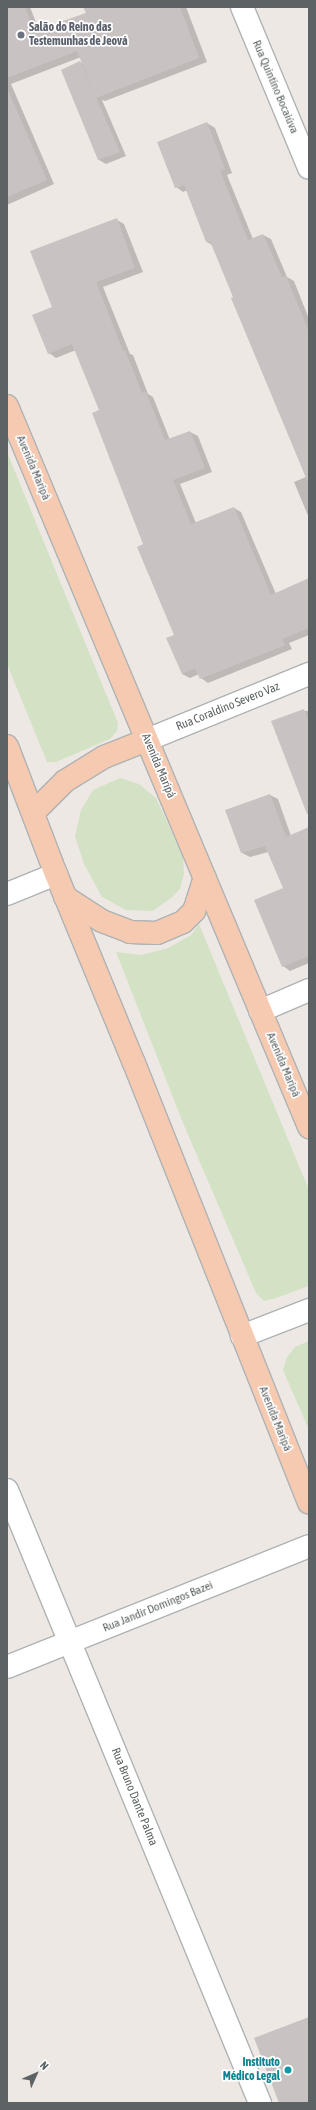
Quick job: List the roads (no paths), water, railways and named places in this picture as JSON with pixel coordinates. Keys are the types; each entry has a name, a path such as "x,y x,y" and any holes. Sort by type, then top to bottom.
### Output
{"main road":[{"name":"Avenida Maripá","path":"7,406 309,1127"},
{"path":"33,813 65,781 104,757 147,740"},
{"path":"7,746 56,874"},
{"name":"Avenida Maripá","path":"56,874 134,1063 309,1502"},
{"path":"65,897 102,921 130,932 157,933 183,922 194,911 205,878"}],"street":[{"name":"Rua Quintino Bocaiúva","path":"242,7 309,168"},
{"name":"Rua Coraldino Severo Vaz","path":"147,740 309,674"},
{"path":"7,894 56,874"},
{"path":"260,1011 309,990"},
{"path":"242,1336 309,1310"},
{"name":"Rua Bruno Dante Palma","path":"7,1490 260,2103"},
{"name":"Rua Jandir Domingos Bazei","path":"7,1667 309,1546"}],"place":[{"name":"Salão do Reino das Testemunhas de Jeová","path":"21,35"},
{"name":"Instituto Médico Legal","path":"288,2070"}]}
